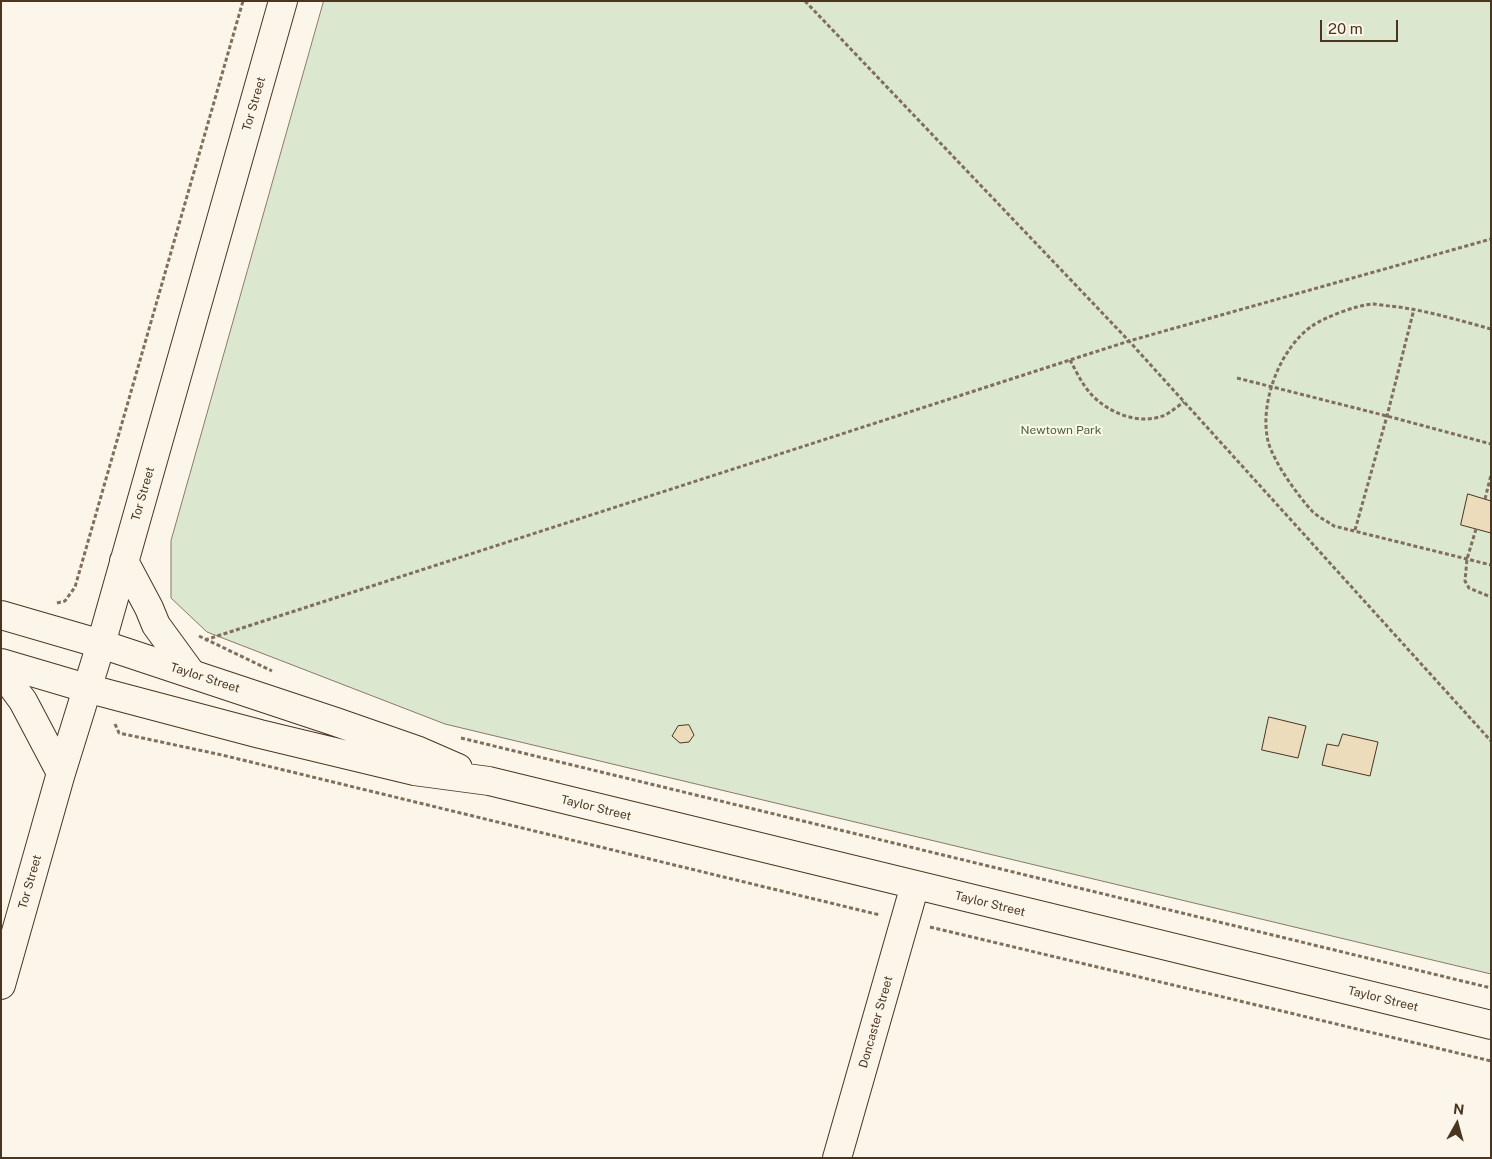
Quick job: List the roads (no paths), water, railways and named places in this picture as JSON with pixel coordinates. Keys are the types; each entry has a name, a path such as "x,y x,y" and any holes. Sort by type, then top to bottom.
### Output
{"main road":[{"name":"Tor Street","path":"1,985 283,1"},
{"path":"124,561 156,625 191,673"},
{"name":"Taylor Street","path":"1,615 191,673 419,751 489,782"},
{"name":"Taylor Street","path":"1,663 86,688 260,734 414,771 489,782 1491,1025"},
{"path":"1,671 23,701 61,773"},
{"name":"Doncaster Street","path":"837,1158 915,885"}],"park label":[{"name":"Newtown Park","path":"1061,430"}]}
